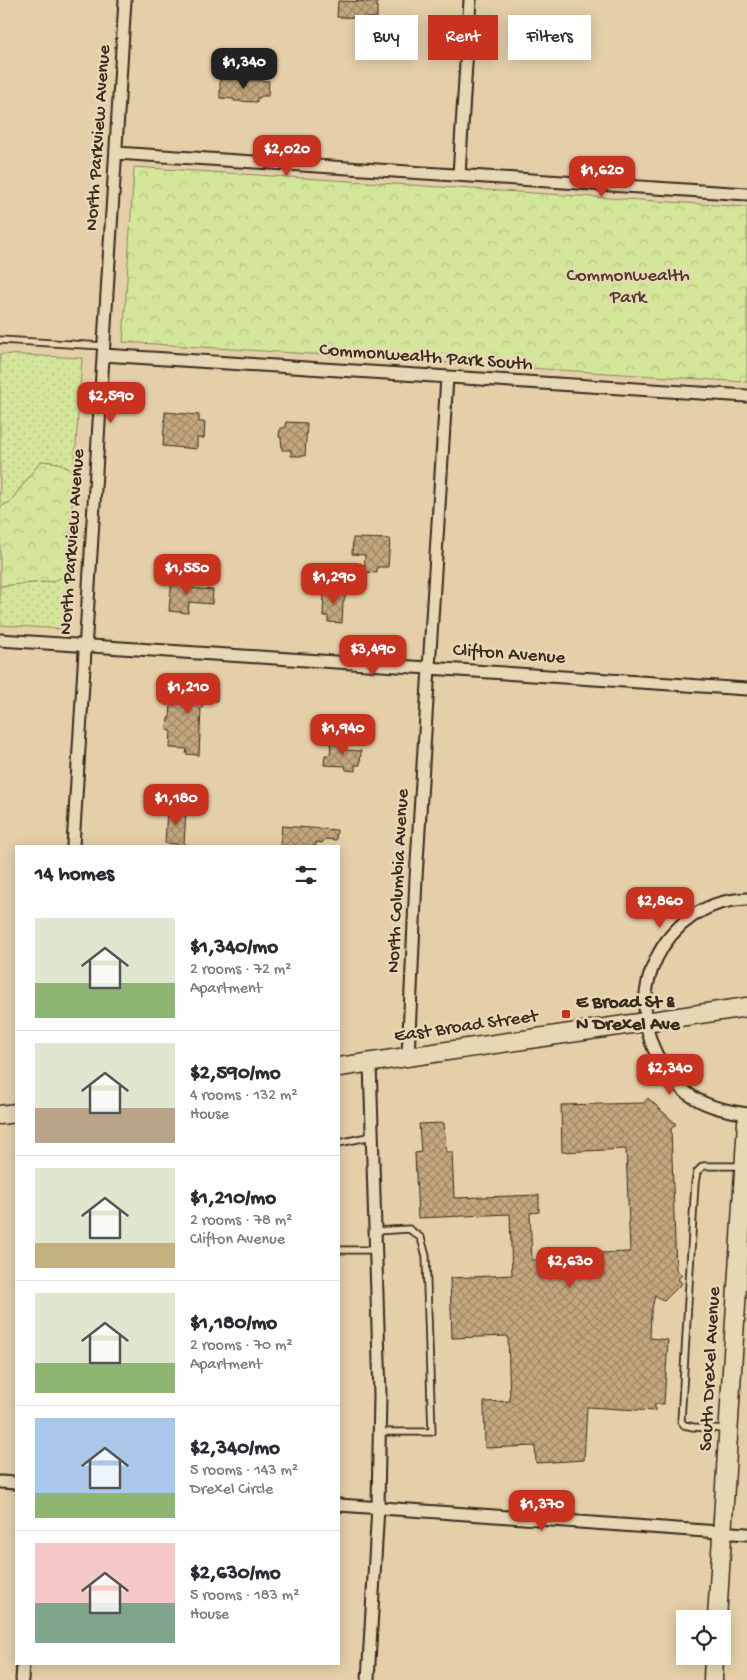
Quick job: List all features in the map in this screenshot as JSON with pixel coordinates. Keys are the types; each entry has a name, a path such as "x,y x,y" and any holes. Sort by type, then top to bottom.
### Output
{"main road":[{"name":"East Broad Street","path":"340,1067 747,1007"},
{"path":"0,1115 15,1113"},
{"name":"South Drexel Avenue","path":"718,1610 747,1122"},
{"path":"713,1680 714,1665"}],"street":[{"name":"North Parkview Avenue","path":"72,845 125,0"},
{"path":"459,175 470,0"},
{"path":"116,153 747,194"},
{"name":"Commonwealth Park South","path":"103,350 447,377 747,396"},
{"name":"North Columbia Avenue","path":"408,1057 416,878 447,377"},
{"name":"Clifton Avenue","path":"0,640 747,689"},
{"path":"747,899 713,906 691,917 674,932 659,952 649,974 645,997 646,1021 650,1040 657,1058 670,1076 694,1098 711,1106 747,1114"},
{"path":"368,1680 378,1508 380,1432 370,1062"},
{"path":"0,1482 15,1483"},
{"path":"340,1505 747,1534"},
{"path":"22,1680 23,1665"}],"lane":[{"path":"0,340 103,350"},
{"path":"340,1143 372,1136"},
{"path":"728,1429 693,1427 684,1425 681,1420 695,1183 697,1172 703,1166 744,1166"},
{"path":"375,1230 409,1229 421,1238 426,1256 432,1432 380,1432"},
{"path":"340,1250 376,1250"}],"green space":[{"name":"Commonwealth Park","path":"134,167 747,207 747,382 123,342"},
{"path":"0,354 82,358 74,472 59,463 41,461 10,502 0,507"},
{"path":"41,461 59,463 74,472 68,573 55,581 0,586 0,507 10,502"},
{"path":"68,573 65,629 0,625 0,586 55,581"}],"building":[{"path":"338,1 377,2 377,15 337,17"},
{"path":"220,79 269,81 268,96 257,98 257,102 220,98"},
{"path":"165,412 199,415 199,422 205,422 204,438 197,438 197,449 163,446"},
{"path":"286,422 307,423 305,456 291,456 291,450 282,450 281,437 279,437 280,428 285,428"},
{"path":"353,538 390,539 388,567 377,567 377,573 364,572 365,555 352,554"},
{"path":"172,578 188,579 188,582 190,582 189,588 213,590 212,604 189,602 188,613 169,611"},
{"path":"329,590 346,590 342,623 328,622 328,616 323,616 324,593 329,593"},
{"path":"172,681 189,682 188,685 217,687 217,701 203,700 199,755 186,754 187,749 170,748 171,731 167,730 168,718 170,718"},
{"path":"331,740 346,741 346,750 361,751 360,765 355,765 355,771 346,770 345,766 324,765 325,755 330,755"},
{"path":"167,808 186,809 184,845 165,843"},
{"path":"282,826 337,830 336,840 325,839 322,843 316,842 316,845 280,845"},
{"path":"648,1098 676,1124 671,1129 676,1270 682,1275 678,1279 682,1283 664,1301 655,1295 651,1313 650,1338 668,1340 664,1404 655,1404 655,1411 587,1407 584,1460 536,1463 535,1446 485,1448 484,1402 510,1401 508,1336 452,1338 450,1278 512,1275 510,1214 418,1218 415,1153 421,1152 419,1124 444,1123 446,1152 452,1152 454,1198 539,1195 539,1212 530,1213 532,1260 600,1258 600,1253 630,1252 626,1149 562,1152 561,1105 644,1103"}],"place":[{"name":"E Broad St & N Drexel Ave","path":"566,1014"}]}
